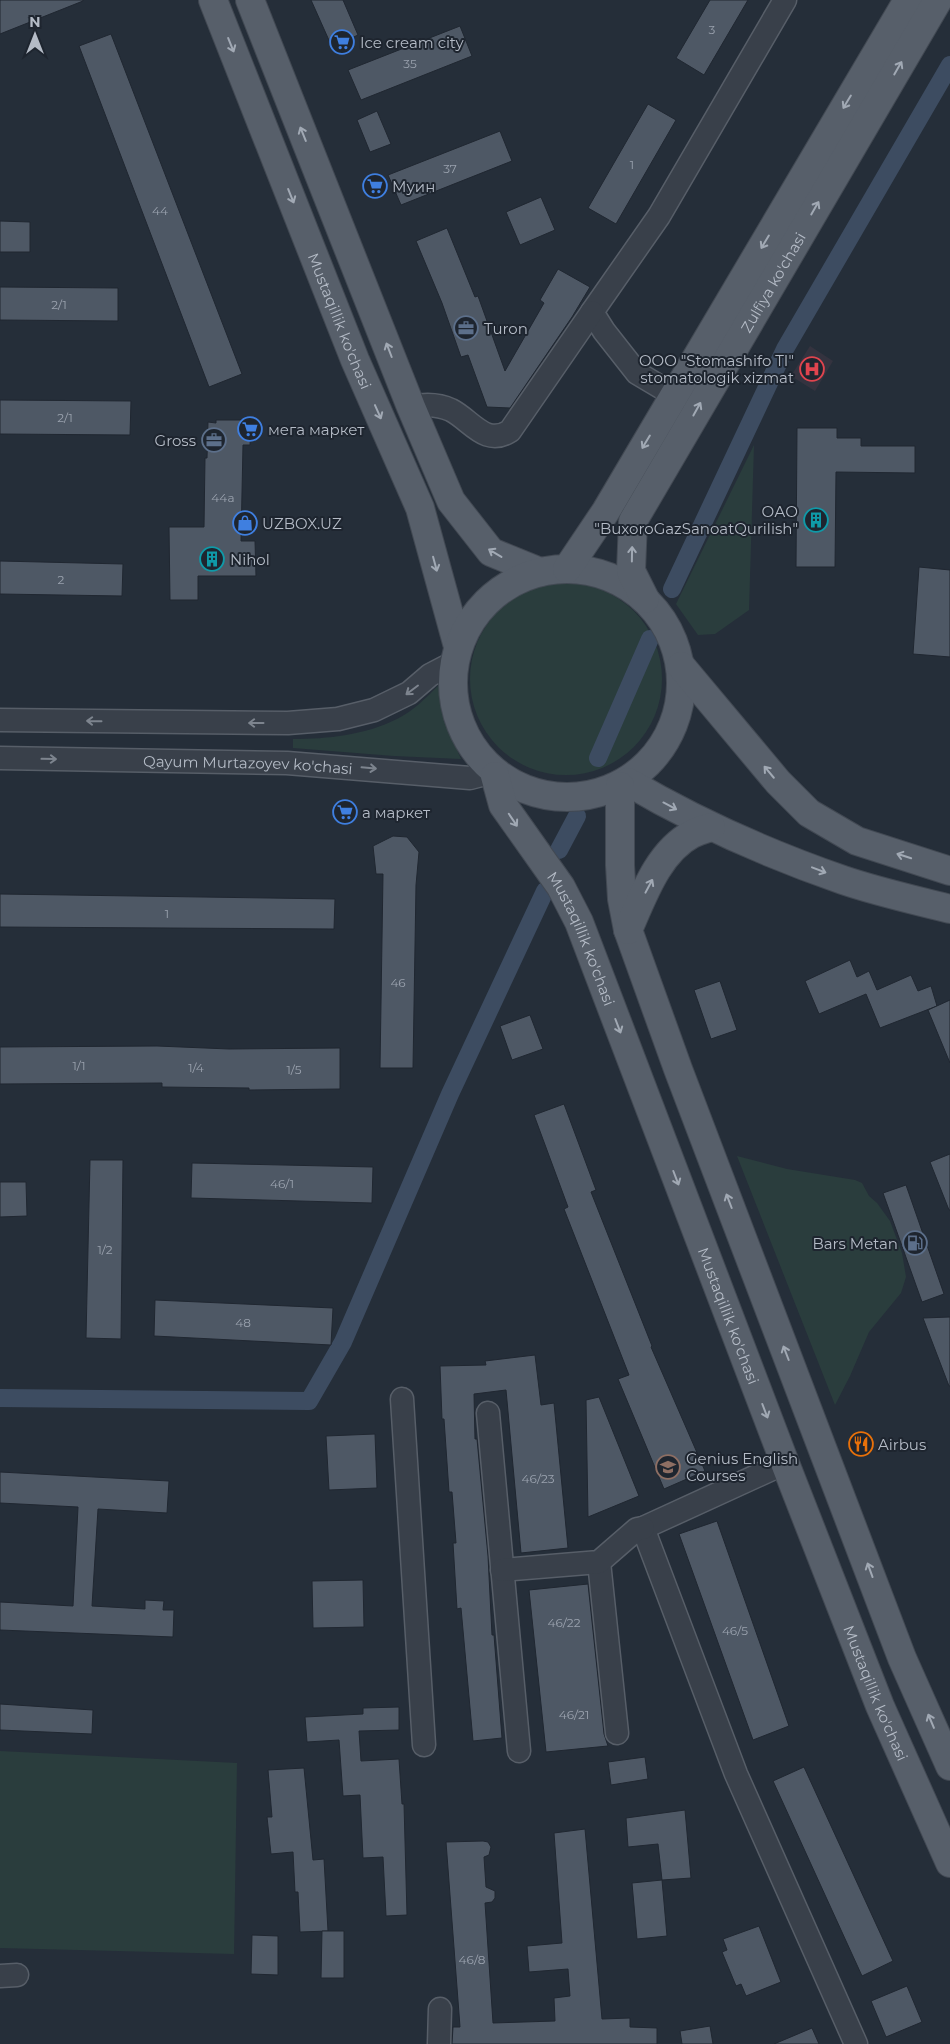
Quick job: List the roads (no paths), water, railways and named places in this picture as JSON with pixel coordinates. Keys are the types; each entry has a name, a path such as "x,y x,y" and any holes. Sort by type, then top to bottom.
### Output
{"main road":[{"name":"Mustaqillik ko'chasi","path":"213,0 355,360 420,508 455,653 453,702 465,738 478,757 494,774 503,805 561,888 579,922 880,1706 950,1863"},
{"path":"250,0 451,501 491,552 540,572"},
{"name":"Zulfiya ko'chasi","path":"567,569 606,511 908,0"},
{"name":"Zulfiya ko'chasi","path":"645,599 631,571 633,521 938,0"},
{"path":"455,653 480,609 507,586 540,572 567,569 595,572 622,583 645,599 670,628 677,646 682,666 680,704 665,744 624,784 586,796 559,795 494,774"},
{"path":"682,666 778,782 809,814 857,841 950,871"},
{"path":"624,784 711,827 844,880 950,909"},
{"path":"624,784 620,873 628,930 678,1069 902,1658 950,1766"},
{"path":"628,930 645,893 665,858 677,844 693,833 711,827"},
{"path":"789,1472 831,1470"}],"street":[{"path":"412,407 423,405 449,409 462,416 476,430 493,435 503,435 510,431 659,216 724,108 785,0"},
{"path":"592,312 604,332 637,373 674,395"},
{"path":"0,720 288,723 338,719 374,710 409,693 455,653"},
{"name":"Qayum Murtazoyev ko'chasi","path":"0,758 286,763 470,778 494,774"},
{"path":"402,1399 424,1745"},
{"path":"488,1413 519,1751"},
{"path":"502,1570 600,1562 637,1529 789,1472"},
{"path":"643,1528 736,1774 856,2044"},
{"path":"600,1562 617,1733"},
{"path":"438,2044 440,2010"}],"waterway":[{"path":"672,589 785,349 950,65"},
{"path":"598,758 650,639"},
{"path":"559,850 577,816"},
{"path":"0,1398 309,1401 343,1342 450,1094 545,891"}],"place":[{"name":"Ice cream city","path":"342,42"},
{"name":"Муин","path":"375,186"},
{"name":"Turon","path":"466,328"},
{"name":"OOO \"Stomashifo TI\" stomatologik xizmat","path":"812,369"},
{"name":"мега маркет","path":"250,429"},
{"name":"Gross","path":"214,440"},
{"name":"ОАО \"BuxoroGazSanoatQurilish\"","path":"816,520"},
{"name":"UZBOX.UZ","path":"245,523"},
{"name":"Nihol","path":"212,559"},
{"name":"а маркет","path":"345,812"},
{"name":"Bars Metan","path":"915,1243"},
{"name":"Airbus","path":"861,1444"},
{"name":"Genius English Courses","path":"668,1467"}]}
